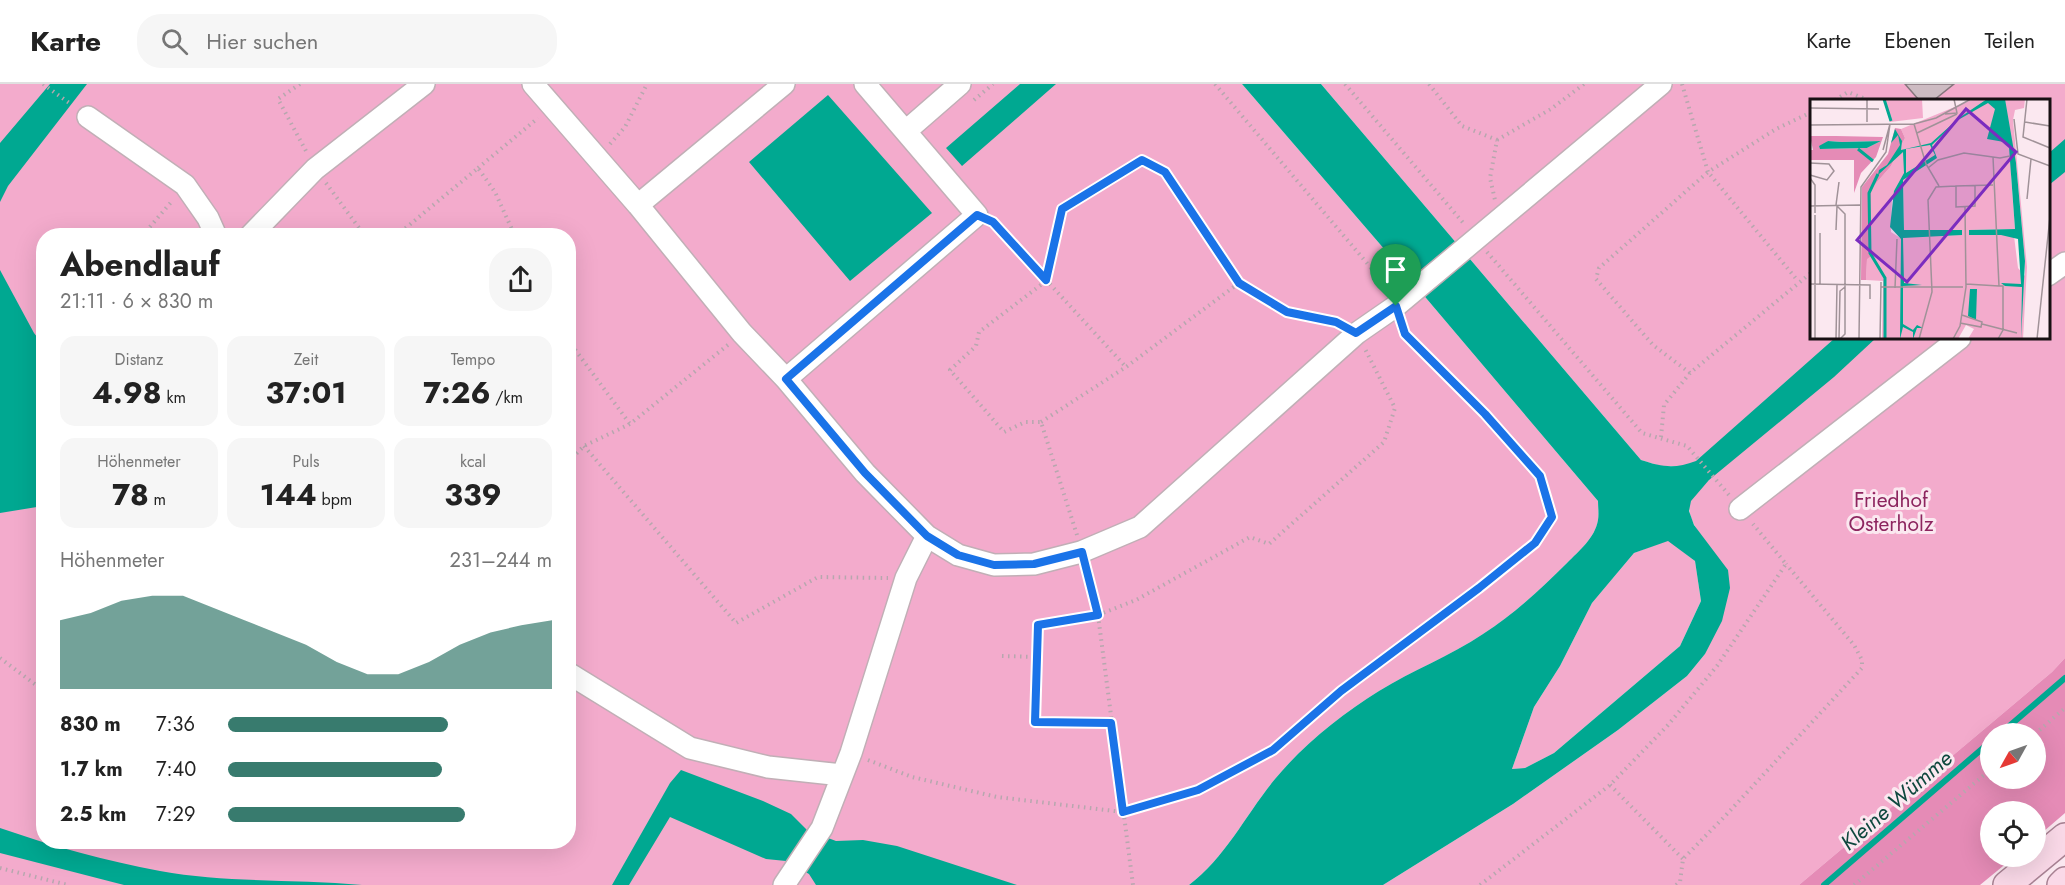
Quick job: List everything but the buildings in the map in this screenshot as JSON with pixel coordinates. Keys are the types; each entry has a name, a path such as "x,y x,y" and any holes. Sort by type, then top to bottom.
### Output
{"main road":[{"path":"2007,885 2065,837"},
{"path":"2061,885 2065,881"}],"lane":[{"path":"258,228 315,169 424,84"},
{"path":"533,84 638,205 742,333 786,379 865,473 927,536 958,555 994,565 1034,564 1082,552 1140,528 1356,333 1403,300 1661,84"},
{"path":"638,205 784,84"},
{"path":"786,379 977,215 865,84"},
{"path":"906,131 960,84"},
{"path":"88,117 185,185 212,228"},
{"path":"2050,274 2065,263"},
{"path":"1740,509 1959,339"},
{"path":"789,877 822,828 851,753 906,578 927,536"},
{"path":"576,678 690,748 768,767 842,775"}],"path":[{"path":"44,84 88,117"},
{"path":"598,158 625,127 647,84"},
{"path":"851,753 912,777 997,797 1123,812 1198,790 1273,750 1341,691 1479,588 1535,543 1552,517 1540,476 1485,414 1405,334 1403,300 1383,282 1215,84"},
{"path":"1345,84 1473,242 1642,433 1687,446 1854,645 1862,660 1862,668 1683,859 1680,882 1676,885"},
{"path":"1429,84 1462,126 1497,140"},
{"path":"1505,216 1493,196 1490,178 1497,140 1551,109 1584,84"},
{"path":"1682,84 1708,172 1798,281"},
{"path":"1837,99 1848,92 1866,99"},
{"path":"406,228 552,106"},
{"path":"1690,373 1653,345 1596,279 1599,268 1708,172 1776,129 1810,113"},
{"path":"1111,723 1035,722 1038,625 1098,615 1136,600 1250,537 1269,544 1384,442 1395,408 1356,333 1336,322 1287,312 1239,283 1165,172 1142,160 1062,209 1046,280 979,332 976,346 950,370 992,421 1004,432 1025,422 1041,422 1126,367 1239,283"},
{"path":"478,168 495,192 511,228"},
{"path":"149,228 185,185"},
{"path":"977,215 993,222 1126,367"},
{"path":"1661,437 1664,405 1690,373 1810,273"},
{"path":"576,454 584,446 630,424 742,333"},
{"path":"576,351 630,424"},
{"path":"1041,422 1082,552 1098,615 1133,885"},
{"path":"584,446 736,623 819,577 906,578"},
{"path":"1480,885 1610,785 1668,725 1717,666 1786,564"},
{"path":"1002,656 1038,657"},
{"path":"0,658 36,685"},
{"path":"2046,724 2065,708"},
{"path":"1854,885 1980,778"},
{"path":"1610,785 1683,859"},
{"path":"0,868 68,885"}],"green space":[{"path":"0,84 1242,84 1598,501 1598,520 1594,533 1581,549 1516,610 1458,649 1379,691 1324,731 1298,754 1264,792 1214,862 1189,885 0,885"},
{"name":"Friedhof Osterholz","path":"1321,84 2065,84 2065,658 2052,672 1991,723 1980,723 1980,733 1799,885 1383,885 1513,804 1618,730 1687,676 1705,654 1727,570 1702,538 1691,519 1689,510 1693,496 1709,480 1682,466 1660,466 1641,460"},
{"path":"1668,540 1695,561 1701,601 1680,646 1554,753 1525,768 1512,769 1534,707 1560,666 1592,603 1634,553"}],"shaded area":[{"path":"50,84 87,84 8,186 0,202 0,143"},
{"path":"1020,84 1056,84 962,166 946,148"},
{"path":"1242,84 1321,84 1641,460 1668,466 1696,461 1834,339 1875,339 1834,377 1709,480 1691,501 1689,511 1694,525 1728,570 1730,588 1722,621 1705,654 1687,676 1618,730 1513,804 1383,885 1189,885 1214,862 1264,792 1286,766 1337,720 1379,691 1470,642 1506,618 1537,592 1594,533 1598,518 1598,501","holes":["1668,541 1695,561 1701,601 1680,646 1554,753 1525,768 1512,769 1534,707 1560,666 1592,603 1634,553"]},
{"path":"828,95 932,213 850,281 749,162"},
{"path":"2065,139 2065,172 2050,184 2050,152"},
{"path":"0,270 36,336 36,507 0,513"},
{"path":"2065,658 2065,813 2046,829 2046,801 1980,801 1980,867 2002,867 1980,885 1799,885 1980,733 1980,789 2046,789 2046,723 1991,723 2052,672"},
{"path":"681,770 763,801 791,814 807,830 836,841 863,840 897,846 1017,885 816,885 809,874 786,861 766,859 670,817 629,885 612,885 670,783"},
{"path":"0,828 36,840 36,849 68,849 120,863 185,875 362,885 124,885 0,853"}],"waterway":[{"name":"Kleine Wümme","path":"2013,723 2065,678"},
{"name":"Kleine Wümme","path":"1824,885 1980,751"}],"route":[{"path":"1142,160 1165,172 1239,283 1287,312 1336,322 1356,333 1396,306 1405,334 1485,414 1540,476 1552,517 1535,543 1479,588 1341,691 1273,750 1198,790 1123,812 1111,723 1035,722 1038,625 1098,615 1082,552 1034,564 994,565 958,555 927,536 865,473 786,379 977,215 993,222 1046,280 1062,209 1142,160"}]}
